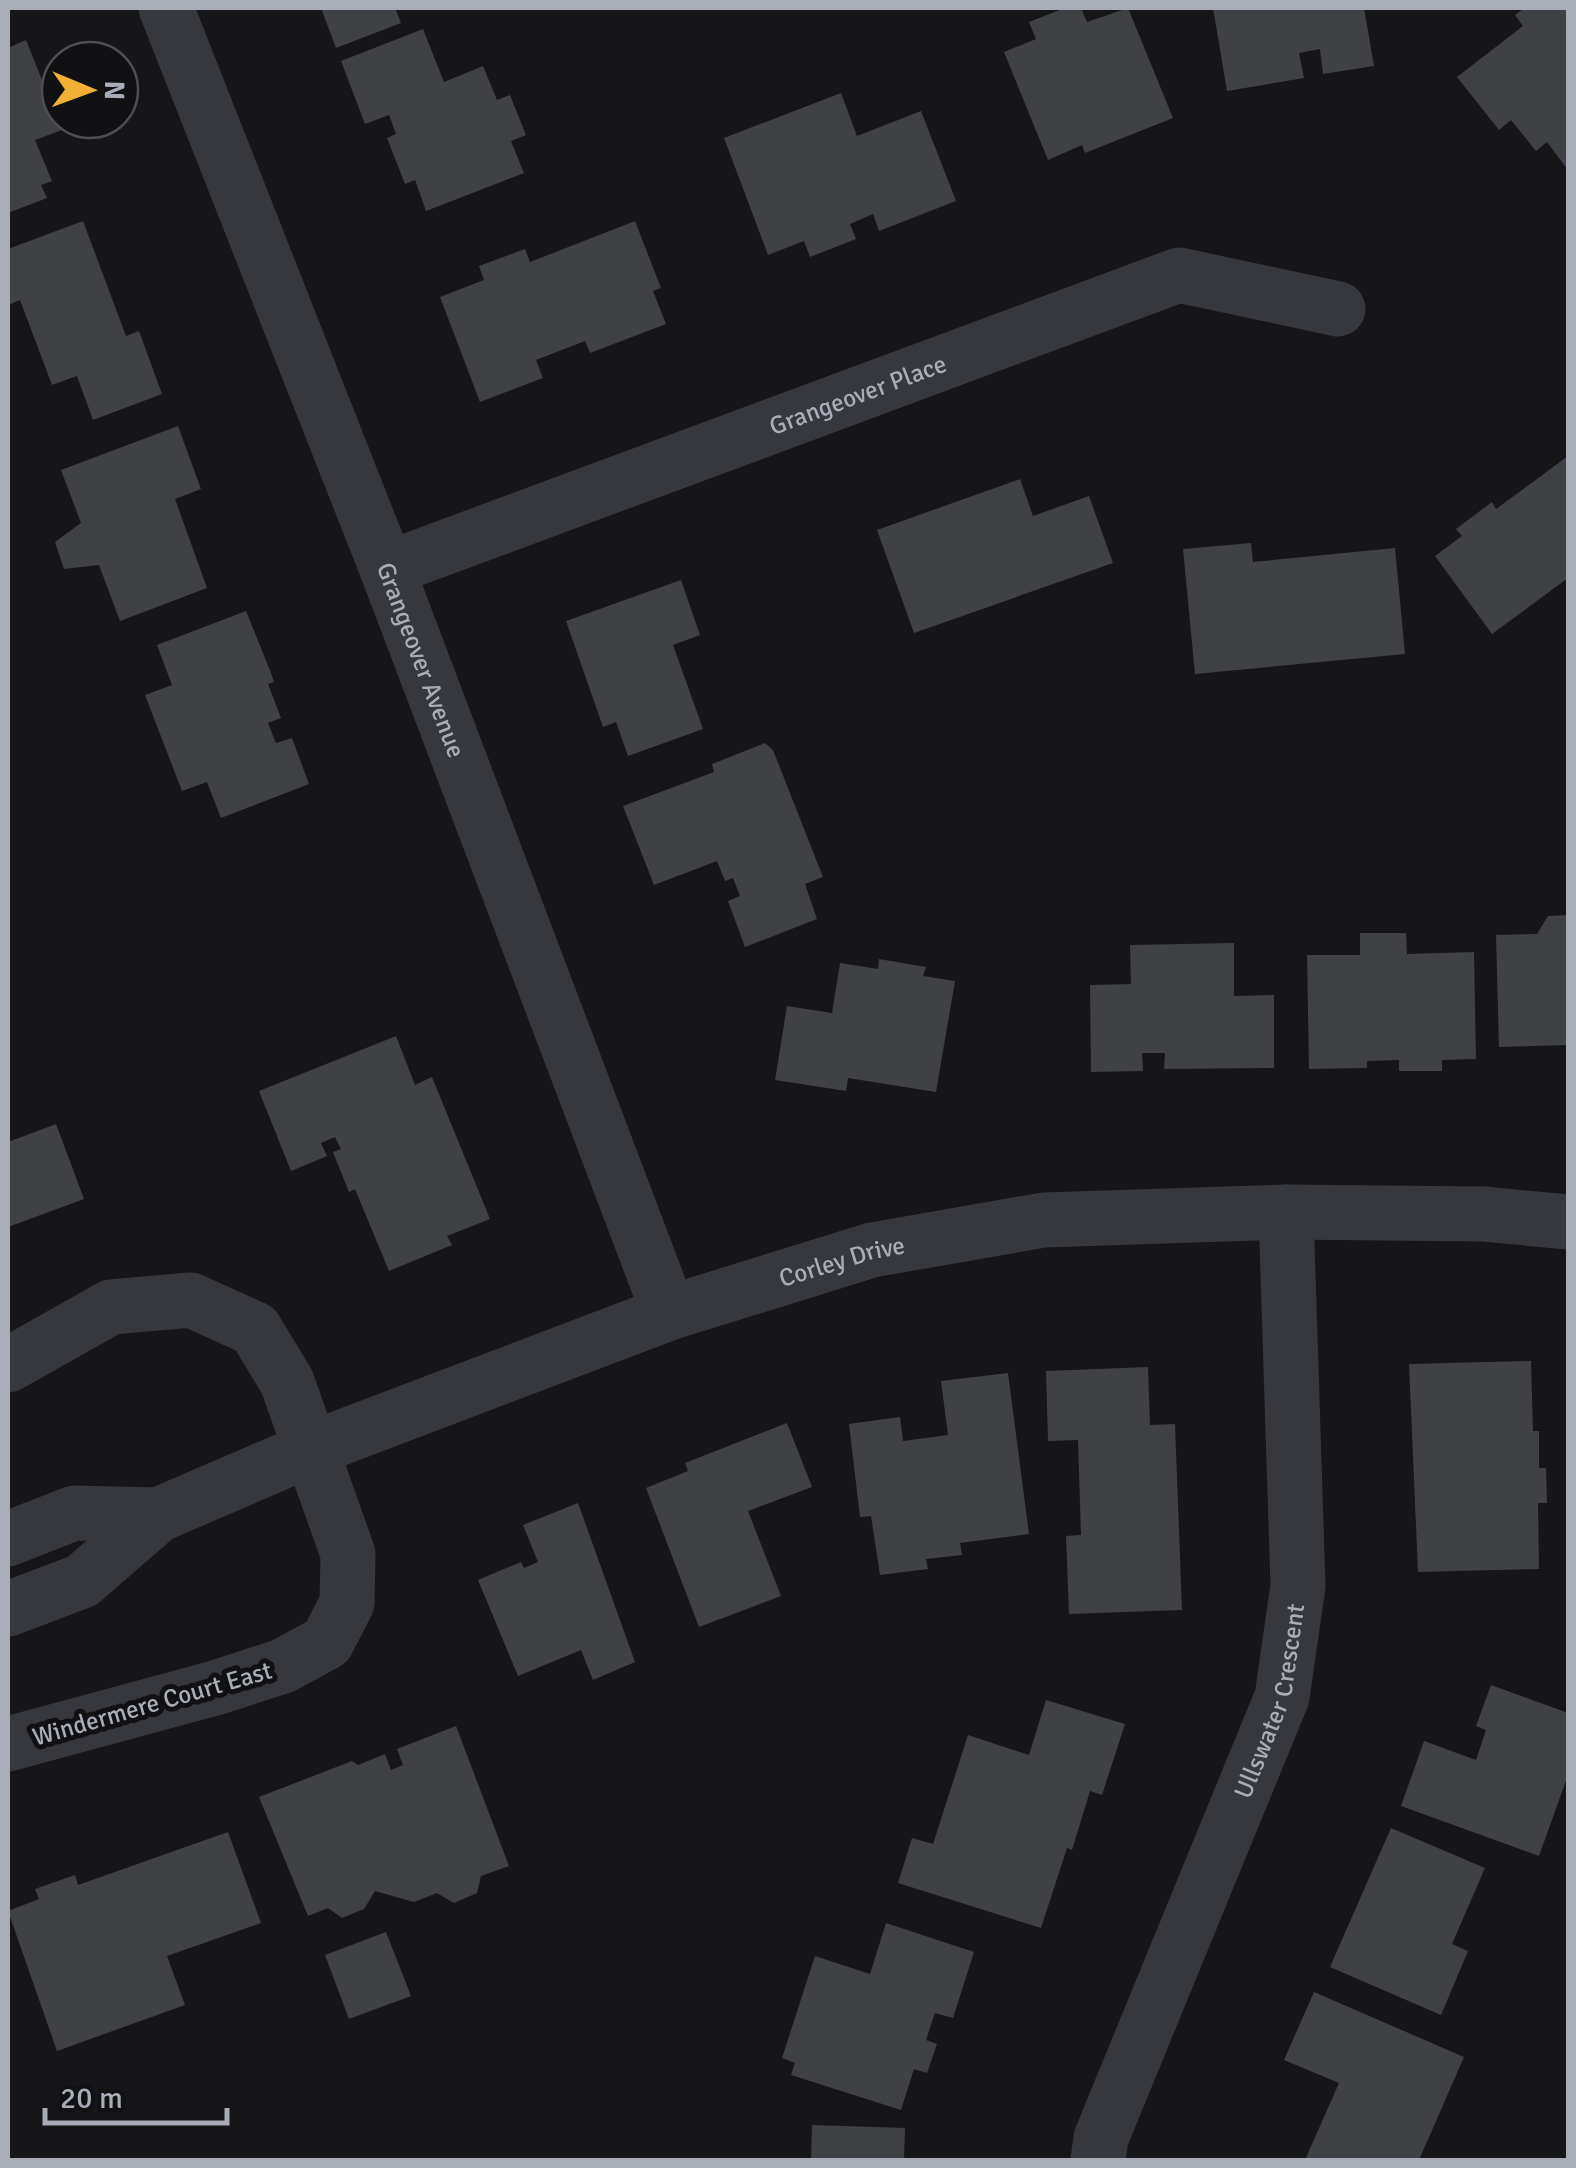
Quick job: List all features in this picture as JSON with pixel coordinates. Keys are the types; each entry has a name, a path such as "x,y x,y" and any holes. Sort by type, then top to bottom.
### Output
{"street":[{"name":"Grangeover Avenue","path":"166,8 387,569 669,1313"},
{"name":"Grangeover Place","path":"387,569 1179,275 1338,308"},
{"name":"Corley Drive","path":"8,1608 82,1581 158,1515 311,1449 669,1313 872,1250 1044,1220 1286,1212 1484,1214 1568,1222"},
{"name":"Ullswater Crescent","path":"1098,2160 1101,2138 1282,1697 1298,1586 1286,1212"},
{"name":"Windermere Court East","path":"8,1365 111,1307 191,1300 255,1330 286,1382 348,1554 348,1602 326,1642 283,1666 8,1744"},
{"name":"Corley Drive","path":"8,1539 74,1513 158,1515"}],"building":[{"path":"321,8 395,8 401,23 336,48"},
{"path":"1065,8 1081,8 1087,22 1128,8 1173,118 1085,153 1082,145 1048,160 1004,52 1036,39 1029,22"},
{"path":"1213,8 1364,8 1374,66 1323,74 1320,49 1299,53 1304,78 1227,91"},
{"path":"1525,8 1568,8 1568,170 1547,142 1536,151 1511,120 1499,130 1457,77 1523,26 1515,15"},
{"path":"423,29 444,82 483,66 497,100 510,95 526,135 511,141 524,173 426,211 415,180 405,184 387,138 396,134 389,115 365,124 341,61"},
{"path":"26,40 40,75 40,138 35,140 52,181 41,185 47,198 8,213 8,48"},
{"path":"841,93 857,136 921,111 956,201 879,231 873,214 850,224 856,239 810,257 804,241 768,255 724,138"},
{"path":"83,221 126,336 139,331 162,394 93,420 77,376 52,385 20,300 8,305 8,249"},
{"path":"635,221 661,288 653,291 666,324 590,353 585,341 536,360 543,378 480,402 440,297 484,280 479,266 525,249 530,262"},
{"path":"178,426 201,489 175,499 207,588 120,621 99,565 64,569 55,542 81,523 61,470"},
{"path":"1568,456 1568,578 1492,634 1435,556 1462,536 1456,529 1492,502 1496,509"},
{"path":"1020,479 1033,516 1089,496 1113,563 914,633 877,530"},
{"path":"1251,543 1253,562 1395,548 1405,654 1195,674 1183,549"},
{"path":"681,580 700,635 673,645 703,729 628,756 616,722 603,727 566,621"},
{"path":"246,611 274,682 268,684 281,718 268,723 276,743 292,738 309,784 221,818 207,782 182,791 145,695 172,685 157,645"},
{"path":"765,743 773,750 823,877 805,884 817,919 745,947 728,901 740,896 733,878 725,881 717,861 654,885 623,806 714,772 712,764"},
{"path":"1568,915 1568,1045 1499,1047 1496,935 1537,934 1548,916"},
{"path":"1360,933 1406,933 1407,954 1474,952 1476,1059 1442,1060 1442,1071 1399,1071 1399,1060 1367,1061 1367,1068 1309,1069 1307,955 1360,955"},
{"path":"1234,943 1234,996 1274,995 1274,1068 1164,1069 1165,1053 1142,1053 1143,1071 1091,1072 1090,985 1131,984 1130,945"},
{"path":"879,959 926,967 923,976 955,981 936,1092 848,1078 846,1091 775,1080 787,1006 832,1013 840,963 878,969"},
{"path":"396,1036 415,1085 432,1077 490,1219 447,1236 452,1245 389,1271 355,1189 349,1192 333,1152 341,1149 335,1137 321,1143 327,1156 291,1171 259,1091"},
{"path":"56,1124 84,1199 8,1227 8,1142"},
{"path":"1531,1361 1533,1431 1539,1431 1539,1468 1546,1468 1547,1503 1538,1503 1539,1569 1418,1572 1409,1364"},
{"path":"1148,1367 1150,1425 1175,1424 1182,1610 1069,1614 1066,1536 1081,1535 1078,1440 1048,1441 1046,1371"},
{"path":"1008,1373 1029,1534 960,1543 962,1555 926,1559 928,1569 880,1575 871,1516 860,1517 849,1424 900,1417 903,1441 948,1435 941,1381"},
{"path":"787,1423 812,1487 748,1511 781,1596 699,1627 646,1488 688,1471 685,1463"},
{"path":"578,1503 635,1662 593,1680 581,1650 518,1676 478,1580 521,1562 524,1568 538,1562 523,1525"},
{"path":"1491,1685 1568,1713 1568,1775 1539,1856 1401,1806 1424,1741 1476,1760 1486,1730 1476,1726"},
{"path":"1046,1700 1125,1724 1102,1795 1090,1791 1041,1928 898,1883 912,1838 933,1844 968,1735 1029,1755"},
{"path":"456,1726 509,1866 481,1876 477,1893 454,1903 437,1893 414,1902 375,1891 364,1909 342,1918 328,1908 308,1916 259,1797 352,1761 358,1765 385,1754 391,1770 403,1765 397,1749"},
{"path":"1391,1828 1485,1868 1452,1944 1468,1951 1441,2015 1330,1967"},
{"path":"228,1832 261,1923 167,1956 185,2005 57,2051 8,1911 39,1899 35,1889 75,1875 78,1885"},
{"path":"886,1923 974,1952 953,2018 935,2013 926,2040 937,2044 927,2073 914,2069 901,2110 791,2075 795,2063 782,2058 815,1956 870,1974"},
{"path":"386,1932 411,1996 349,2019 325,1955"},
{"path":"1314,1992 1464,2057 1419,2160 1305,2160 1339,2083 1284,2060"},
{"path":"812,2125 905,2128 904,2160 811,2160"}]}
